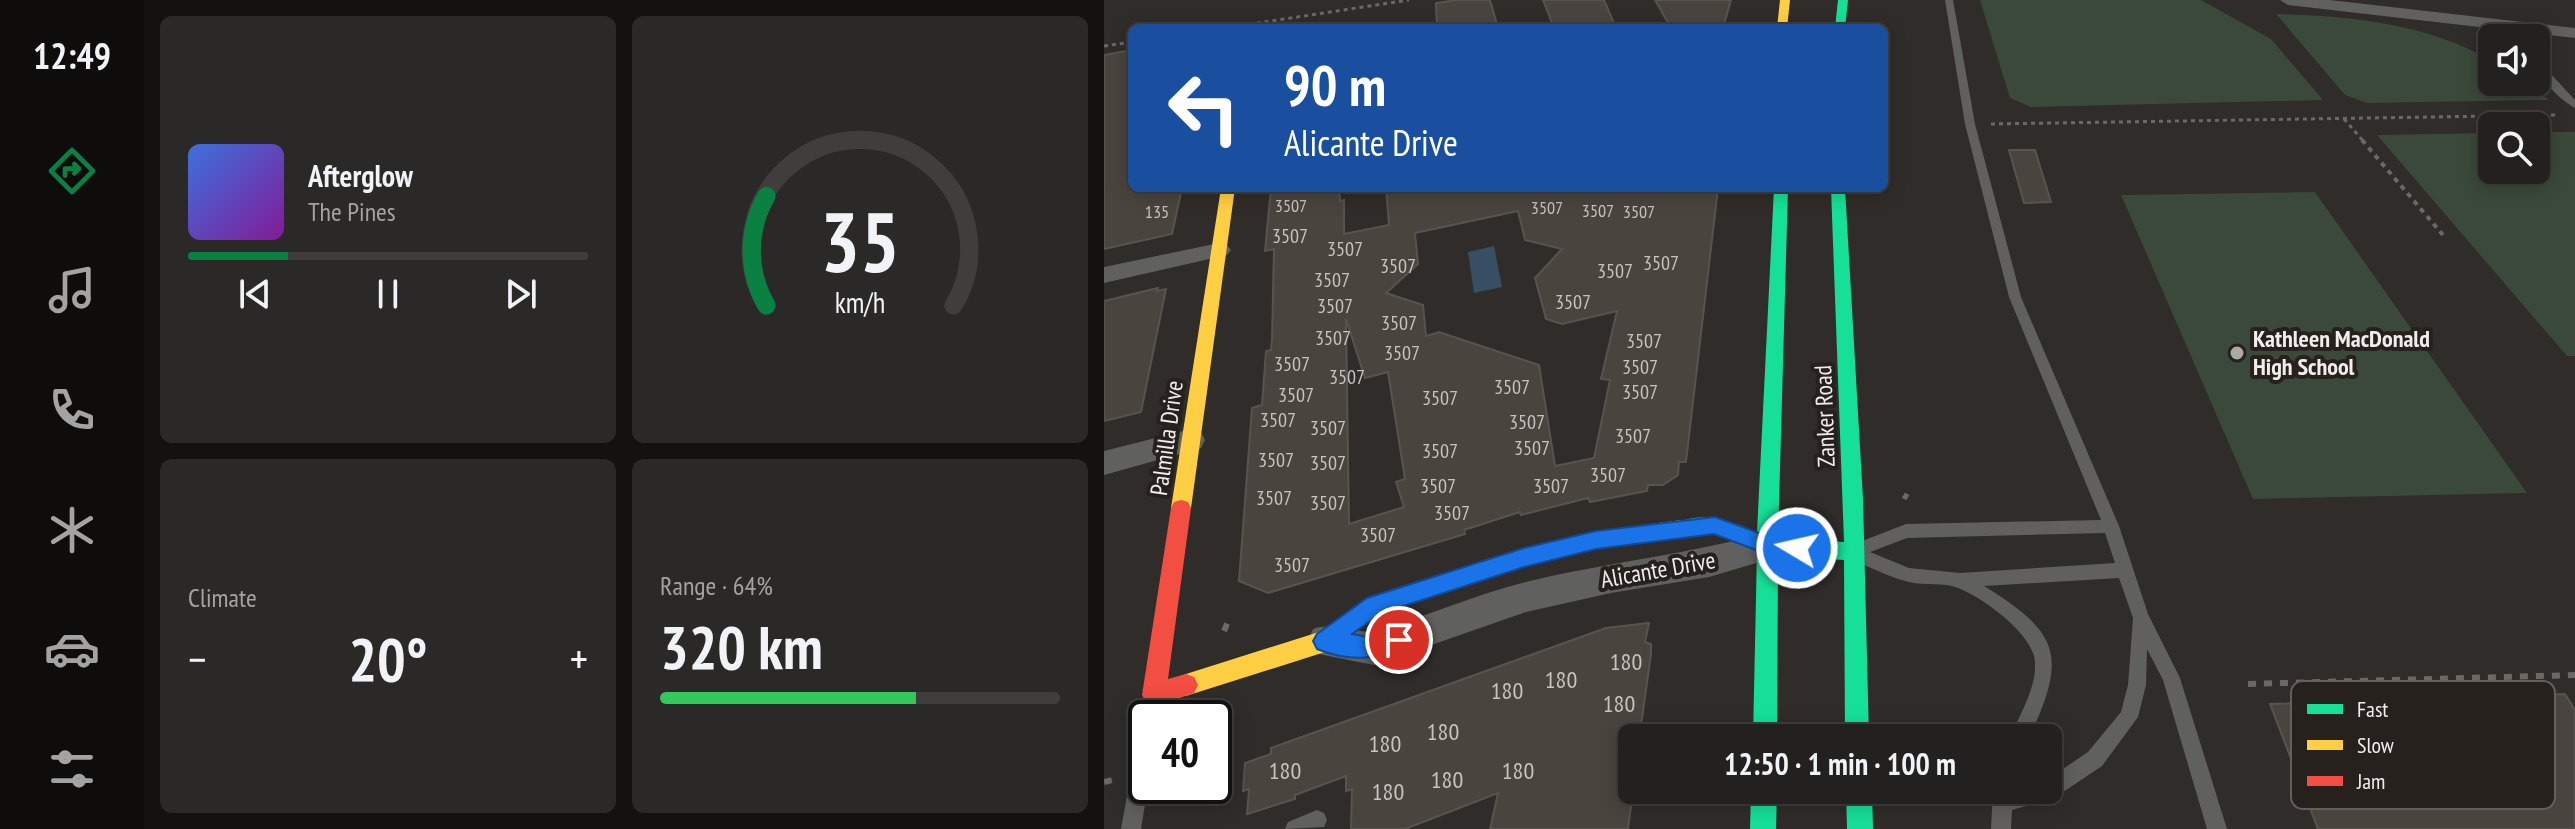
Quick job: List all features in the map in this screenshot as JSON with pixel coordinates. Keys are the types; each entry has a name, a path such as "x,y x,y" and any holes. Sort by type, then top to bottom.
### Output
{"main road":[{"path":"1782,24 1785,0"},
{"path":"1840,24 1843,0"},
{"name":"Palmilla Drive","path":"1154,695 1227,192"},
{"name":"Zanker Road","path":"1765,724 1768,501 1781,192"},
{"path":"1830,192 1841,210"},
{"name":"Zanker Road","path":"1839,192 1853,499 1857,724"},
{"path":"1769,546 1852,552"},
{"name":"Alicante Drive","path":"1154,695 1325,641"},
{"path":"1763,829 1764,804"},
{"path":"1859,804 1860,829"}],"street":[{"path":"2288,0 2478,26"},
{"path":"2550,33 2575,33"},
{"path":"1104,275 1219,250"},
{"path":"1104,463 1191,440"},
{"name":"Alicante Drive","path":"1325,641 1374,648 1526,597 1611,578 1709,563 1769,546"}],"lane":[{"path":"1949,0 1970,124 2015,297 2111,526 2140,616 2171,678 2217,829"},
{"path":"2550,82 2572,110"},
{"path":"1852,552 1906,531 2111,526"},
{"path":"1852,552 1909,575 1960,580 2125,570"},
{"path":"1960,580 2010,611 2031,630 2045,654 2046,679 2025,724"},
{"path":"2062,781 2095,759 2129,717 2137,685 2140,616"},
{"path":"1153,700 1154,695"},
{"path":"1131,829 1135,804"},
{"path":"2001,829 2002,804"},
{"path":"1295,829 1317,820"}],"path":[{"path":"1251,24 1409,0"},
{"path":"1104,46 1128,43"},
{"path":"1991,124 2343,118 2572,110"},
{"path":"2343,118 2443,235"},
{"path":"1904,499 1909,491"},
{"path":"1224,631 1230,617"},
{"path":"2357,681 2575,675"},
{"path":"2248,684 2291,683"}],"green space":[{"path":"1980,0 2201,0 2271,39 2323,100 2031,107 2010,98"},
{"path":"2276,14 2387,24 2441,38 2478,54 2478,96 2544,96 2549,100 2367,103 2345,95"},
{"path":"2550,132 2575,132 2575,356 2567,356 2377,135 2478,133 2478,184 2550,184"},
{"path":"2315,192 2527,493 2253,499 2121,195"}],"water":[{"path":"1494,246 1502,287 1474,293 1468,252"}],"building":[{"path":"1490,0 1497,24 1437,24 1436,3"},
{"path":"1543,0 1604,0 1614,24 1552,24"},
{"path":"1655,0 1731,0 1724,24 1669,24"},
{"path":"1128,51 1128,192 1181,192 1172,234 1104,249 1104,55"},
{"path":"2009,150 2035,150 2051,202 2024,203"},
{"path":"1271,192 1339,192 1340,201 1344,200 1344,234 1389,225 1386,192 1718,192 1686,462 1679,462 1678,475 1663,485 1648,485 1647,491 1590,502 1588,498 1521,515 1520,512 1464,530 1465,534 1268,593 1239,581 1252,408 1262,405 1266,351 1271,350 1274,249 1265,251","holes":["1518,211 1525,240 1562,249 1535,278 1546,319 1562,324 1617,311 1601,379 1610,380 1594,458 1555,466 1539,365 1439,332 1426,336 1423,305 1386,293 1418,264 1415,233","1346,319 1365,378 1388,372 1405,479 1396,482 1404,507 1349,524"]},
{"path":"1158,288 1157,291 1166,289 1141,412 1104,421 1104,301"},
{"path":"1649,623 1645,642 1651,644 1651,654 1641,724 1618,724 1618,804 1631,804 1628,829 1490,829 1498,793 1405,829 1351,829 1352,789 1346,791 1346,776 1295,795 1295,799 1247,814 1249,789 1243,791 1245,763 1271,754 1271,748 1606,628"},
{"path":"2555,694 2565,694 2575,710 2575,829 2318,829 2310,809 2555,809"},
{"path":"2291,703 2291,759 2270,704"}],"traffic: fast":[{"path":"1840,24 1843,0"},
{"path":"1765,724 1768,501 1781,192"},
{"path":"1838,192 1853,499 1857,724"},
{"path":"1682,529 1715,525 1769,546 1852,552"},
{"path":"1763,829 1764,804"},
{"path":"1859,804 1860,829"}],"traffic: slow":[{"path":"1782,24 1785,0"},
{"path":"1181,508 1227,192"},
{"path":"1186,685 1325,641 1375,605 1524,557 1596,540 1682,529"}],"traffic: jam":[{"path":"1181,508 1154,695 1186,685"}],"place":[{"name":"Kathleen MacDonald High School","path":"2237,353"}],"route":[{"path":"1399,640 1374,648 1325,641 1375,605 1524,557 1596,540 1715,525 1769,546 1797,548"}]}
